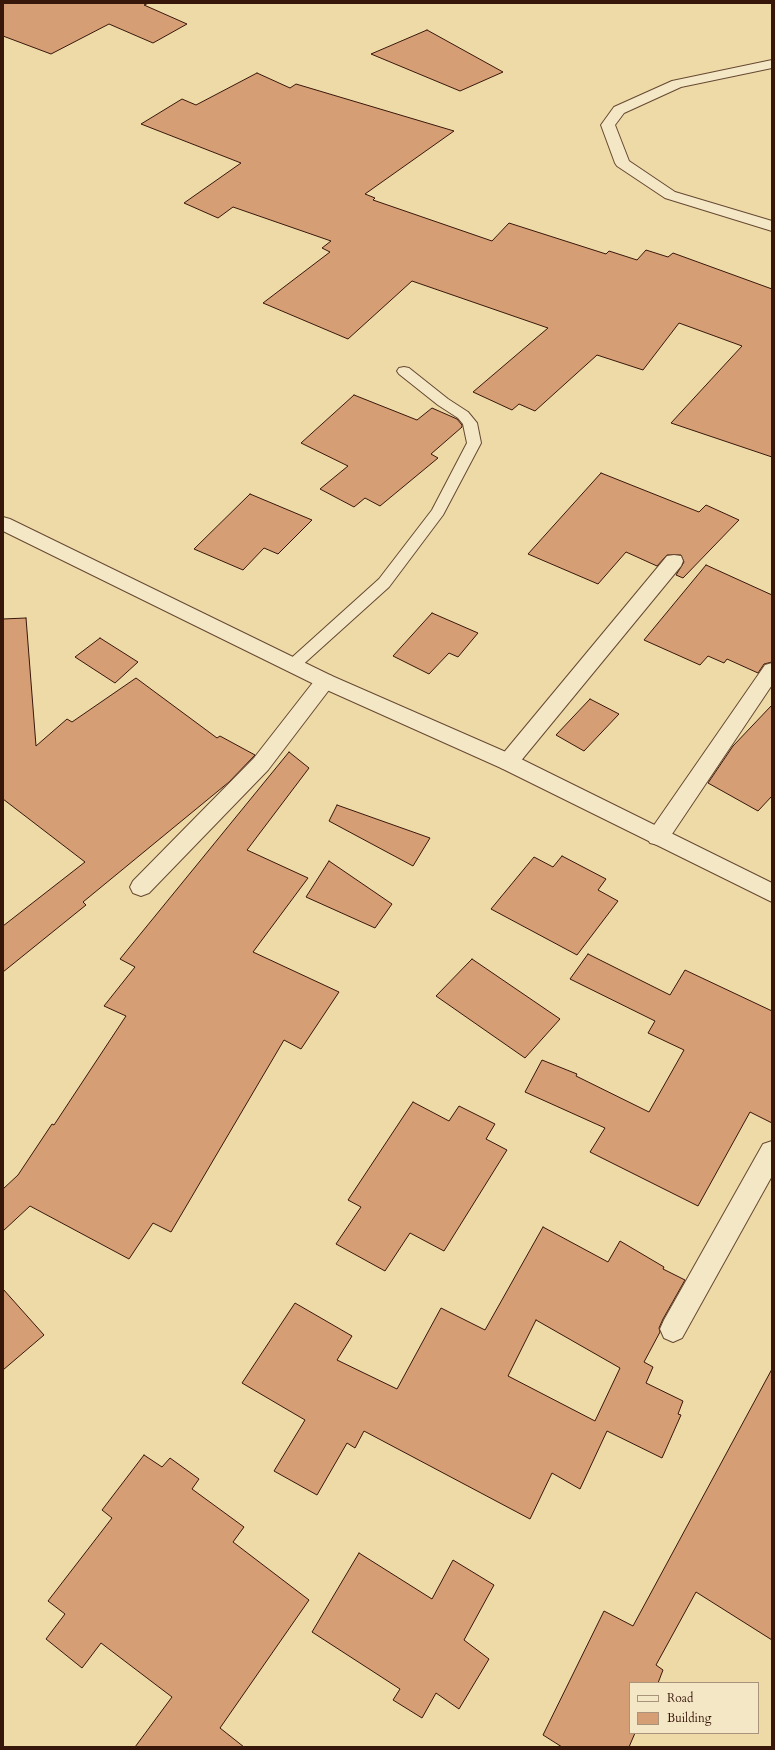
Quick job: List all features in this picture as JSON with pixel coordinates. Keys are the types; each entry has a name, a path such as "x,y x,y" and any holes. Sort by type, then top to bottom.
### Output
{"street":[{"path":"772,64 677,84 619,110 608,125 622,163 670,195 772,226"},
{"path":"3,523 325,681 508,762 772,894"},
{"path":"508,762 674,561"},
{"path":"658,837 772,670"},
{"path":"141,887 261,764 325,681"},
{"path":"673,1329 772,1152"}],"lane":[{"path":"293,665 384,582 438,512 474,443 470,423 463,415 443,402 404,370"}],"building":[{"path":"3,3 149,3 144,5 187,24 153,43 109,24 51,54 3,36"},
{"path":"427,30 503,72 460,91 371,54"},
{"path":"257,73 290,88 296,84 454,131 365,194 375,198 373,200 492,241 509,223 606,254 609,251 637,260 646,250 668,257 673,253 772,289 772,457 671,423 742,346 679,323 643,370 597,355 535,411 519,404 512,410 473,392 548,328 412,281 348,339 263,303 330,252 322,248 331,241 233,207 218,218 184,203 241,163 141,124 182,99 196,105"},
{"path":"354,395 417,420 432,408 457,419 462,425 462,427 431,454 438,458 380,506 365,498 354,507 320,489 348,466 301,443"},
{"path":"601,473 699,512 706,505 739,520 683,578 676,575 684,562 681,555 667,555 657,566 626,552 598,584 528,554"},
{"path":"250,494 312,520 278,554 264,548 243,570 194,549"},
{"path":"706,565 772,595 772,662 764,664 758,673 727,659 724,663 708,656 700,665 644,640"},
{"path":"432,613 478,633 458,657 449,653 429,674 393,656"},
{"path":"26,618 36,746 67,719 72,722 136,678 217,738 220,736 255,755 229,782 83,902 86,905 3,972 3,926 85,862 3,799 3,619"},
{"path":"100,638 138,662 115,683 75,657"},
{"path":"590,699 619,714 584,751 556,735"},
{"path":"772,705 772,796 758,811 708,783 733,746"},
{"path":"289,752 309,768 247,850 308,878 253,952 339,992 301,1049 284,1040 171,1232 153,1223 129,1259 30,1206 3,1231 3,1189 18,1175 52,1124 54,1125 126,1016 104,1006 135,967 120,959"},
{"path":"337,805 430,838 413,866 329,821"},
{"path":"562,856 606,879 598,890 618,901 577,955 491,909 534,857 553,867"},
{"path":"329,861 392,904 375,928 306,897"},
{"path":"588,954 670,995 685,970 772,1011 772,1123 750,1112 698,1206 590,1152 605,1128 525,1092 542,1060 577,1074 576,1076 649,1112 684,1050 648,1033 655,1021 570,979"},
{"path":"472,959 560,1019 525,1058 436,996"},
{"path":"413,1102 449,1121 459,1106 495,1124 486,1139 507,1150 444,1251 410,1233 385,1271 336,1244 361,1207 348,1200"},
{"path":"543,1227 608,1262 620,1241 664,1267 663,1269 685,1280 663,1319 659,1328 660,1332 644,1362 653,1367 646,1383 683,1401 678,1414 681,1415 662,1458 607,1431 580,1489 552,1473 530,1519 364,1431 355,1448 347,1443 317,1495 274,1471 305,1420 242,1383 295,1303 352,1336 337,1360 397,1389 441,1308 485,1330","holes":["536,1320 620,1368 595,1421 508,1376"]},
{"path":"3,1289 44,1335 3,1370"},
{"path":"772,1369 772,1640 696,1592 656,1665 663,1670 658,1682 629,1682 629,1734 635,1734 629,1747 562,1747 543,1735 604,1611 633,1626"},
{"path":"144,1455 162,1467 170,1458 199,1479 192,1489 244,1527 233,1542 309,1600 220,1728 244,1747 135,1747 172,1697 101,1643 82,1668 46,1639 65,1614 48,1601 112,1518 102,1510"},
{"path":"359,1553 432,1599 453,1560 494,1585 464,1640 489,1659 459,1709 436,1693 422,1718 393,1700 400,1689 312,1632"}]}
